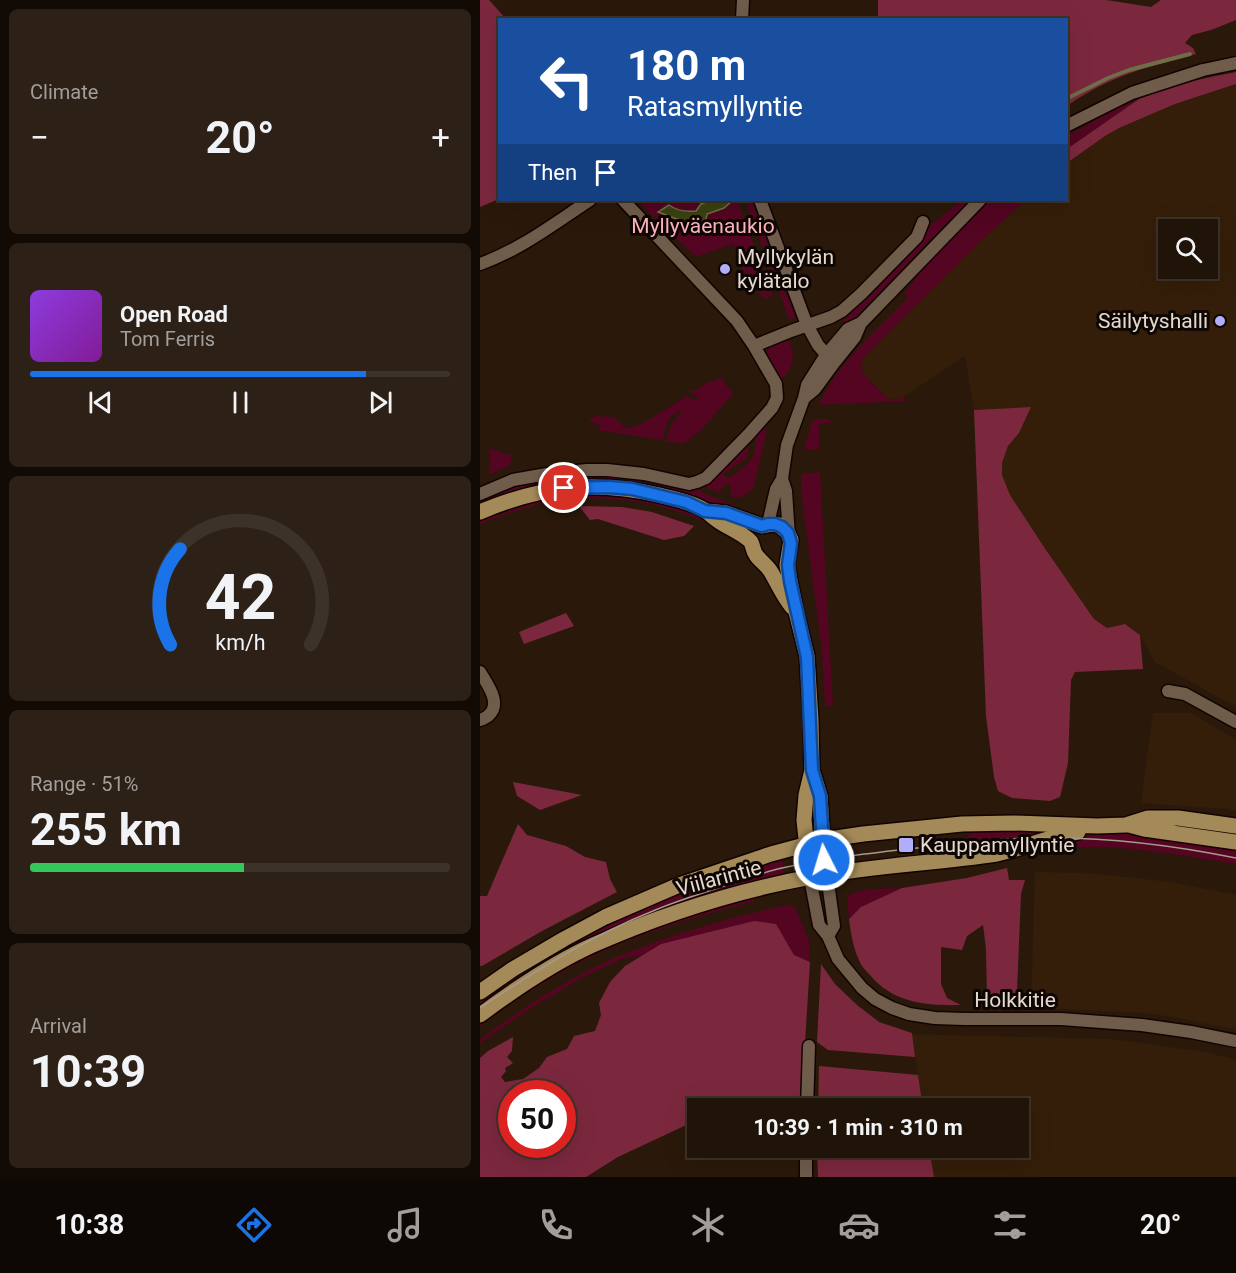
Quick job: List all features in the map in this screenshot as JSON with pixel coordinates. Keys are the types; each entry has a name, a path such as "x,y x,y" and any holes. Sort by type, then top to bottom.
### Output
{"main road":[{"path":"480,512 541,492 564,488 632,489 686,502 705,511 752,543 753,551 770,570 784,597 796,612"},
{"path":"705,511 726,513 765,525 779,525 785,530 789,544 788,565 796,612 807,657 812,770 820,796 827,875"},
{"path":"810,878 804,812 812,770"},
{"name":"Viilarintie","path":"1126,825 1148,818 1178,818 1236,826"},
{"name":"Viilarintie","path":"480,992 523,963 605,917 679,885 771,854 823,840 962,824 1014,823 1126,825 1236,842"},
{"name":"Viilarintie","path":"480,1015 510,993 592,946 644,924 718,898 827,875 997,854 1097,826"}],"street":[{"path":"742,18 743,0"},
{"path":"1068,125 1132,93 1203,70 1236,63"},
{"path":"480,264 501,257 588,201"},
{"path":"480,494 513,480 587,470 644,474 689,484 706,478 775,404 776,384 737,321 624,201"},
{"path":"760,201 807,325 830,359"},
{"path":"752,543 754,536 765,525 776,489 782,479 787,446 807,384 855,337 861,323 979,201"},
{"path":"754,346 842,311 917,237 923,222"},
{"path":"760,559 767,562 779,561 785,557 789,544 786,491 782,479"},
{"path":"480,672 492,693 494,708 490,715 480,720"},
{"path":"1168,691 1185,694 1236,722"},
{"path":"827,875 834,926 828,936"},
{"name":"Holkkitie","path":"810,878 819,925 828,936 838,959 862,988 875,999 892,1008 923,1017 964,1020 1061,1019 1142,1025 1236,1041"},
{"path":"807,1098 809,1046"},
{"path":"806,1158 806,1177"}],"shaded area":[{"path":"480,0 489,0 505,18 498,18 498,199 480,207"},
{"path":"878,0 1106,0 1151,7 1161,0 1236,0 1236,20 1192,35 1185,43 1193,48 1196,54 1145,68 1113,80 1068,105 1068,18 878,18"},
{"path":"1236,72 1236,84 1175,104 1119,128 1068,162 1068,148 1139,99 1174,86"},
{"path":"1236,84 1236,707 1155,662 1140,635 1125,624 1107,628 1094,619 1046,550 1010,495 1002,475 1002,463 1008,446 1019,433 1031,407 974,410 965,356 900,399 887,398 862,372 861,365 865,356 984,238 1025,201 1068,201 1068,162 1105,136 1175,104"},
{"path":"709,201 732,201 724,208 707,214 706,219 695,222 682,221 658,212 669,205 682,211 696,211 701,204"},
{"path":"1031,407 1019,433 1008,446 1002,463 1002,475 1010,495 1094,619 1107,628 1125,624 1140,635 1143,669 1075,672 1071,680 1068,763 1060,797 1050,801 1012,798 998,791 986,716 974,410"},
{"path":"579,506 622,507 652,512 694,526 684,536 664,540 598,519 590,520"},
{"path":"566,613 574,626 524,644 519,632"},
{"path":"1153,713 1191,713 1236,740 1236,811 1141,803"},
{"path":"513,782 582,795 540,810 517,796"},
{"path":"518,824 527,835 566,846 585,857 606,862 610,879 617,892 480,966 480,896 487,896"},
{"path":"1007,868 1009,880 1025,880 1021,894 1017,991 1012,1004 999,1005 987,1001 983,925 967,936 962,950 941,947 941,984 947,998 961,1005 936,1005 900,997 879,984 862,966 854,945 849,919 861,907 902,888 967,878"},
{"path":"1035,872 1127,877 1170,882 1236,895 1236,1029 1147,1013 1031,1009"},
{"path":"754,921 776,924 794,955 810,962 802,1098 687,1098 687,1125 618,1157 586,1177 480,1177 480,1058 513,1037 512,1051 507,1057 513,1063 505,1068 506,1071 501,1077 503,1080 498,1080 498,1158 576,1158 576,1080 517,1080 523,1079 539,1068 547,1057 567,1049 574,1036 595,1031 601,1015 599,1003 610,982 625,966 661,944"},
{"path":"821,964 835,984 879,1022 912,1033 915,1057 828,1050 817,1042"},
{"path":"912,1034 1110,1039 1206,1052 1236,1060 1236,1177 934,1177 931,1158 1029,1158 1029,1098 922,1098"},
{"path":"819,1066 918,1075 921,1098 818,1098"},
{"path":"817,1158 931,1158 934,1177 818,1177"}],"green space":[{"path":"1139,99 1068,148 1068,135 1113,110"},
{"name":"Myllyväenaukio","path":"638,201 737,201 773,295 765,299 747,281 733,244 696,257"},
{"path":"745,201 751,201 786,295 794,304 795,316 790,321"},
{"path":"961,201 968,201 848,325 844,322 846,313 926,233 932,224"},
{"path":"988,201 1025,201 984,238 862,361 862,370 879,391 890,399 904,396 905,401 819,405 826,390 846,362 908,298 904,294 920,272"},
{"path":"787,339 792,348 793,358 788,372 781,378 768,358 768,350 770,345"},
{"path":"720,376 733,394 703,428 684,444 666,441 671,424 680,414 679,411 667,423 663,440 597,430 600,425 588,421 598,414 601,418 606,415 610,418 613,416 628,428 639,425 686,396 696,400 698,398 689,391 695,391 709,381 716,381"},
{"path":"813,419 828,419 832,423 819,424 819,449 804,449"},
{"path":"762,427 767,431 753,489 736,498 730,496 732,489 728,483 722,487 720,493 706,487 704,484 748,442 747,458 723,474 727,478 749,462 755,451 754,436"},
{"path":"490,448 509,456 513,451 510,465 489,475"},
{"path":"820,472 833,705 825,706 822,652 801,491 801,474"},
{"path":"598,474 697,487 703,493 734,505 736,509 735,511 669,488 645,483 598,479 550,483 480,503 480,498 506,488 535,481"},
{"path":"577,493 631,494 692,510 716,526 686,514 656,506 627,500 598,498 540,504 480,524 480,518 512,505"},
{"path":"1064,825 1005,847 972,852 969,848 969,826"},
{"path":"1112,831 1236,846 1236,864 1114,848 1064,848 1040,851 1039,845 1070,836"},
{"path":"782,859 784,876 711,893 639,918 480,1009 480,995 607,920 765,860"},
{"path":"902,888 861,907 849,919 847,900 848,896 853,893"},
{"path":"758,895 758,898 751,902 664,928 601,952 542,984 480,1026 480,1019 579,957 665,921"},
{"path":"786,905 795,907 809,941 810,962 794,955 776,925 661,944 642,956 624,958 583,977 531,1008 480,1043 480,1039 543,996 617,957 701,927"}],"waterway":[{"path":"1068,98 1129,70 1190,54"}],"tram line":[{"path":"480,1008 564,955 630,921 693,896 766,872 799,864 883,852 1027,838 1116,840 1236,858"}],"place":[{"name":"Myllykylän kylätalo","path":"725,269"},
{"name":"Säilytyshalli","path":"1220,321"},
{"name":"Kauppamyllyntie","path":"906,845"}],"route":[{"path":"564,488 632,489 686,502 705,511 726,513 762,526 775,524 788,533 791,543 788,565 790,581 807,657 812,770 820,796 824,860"}]}
